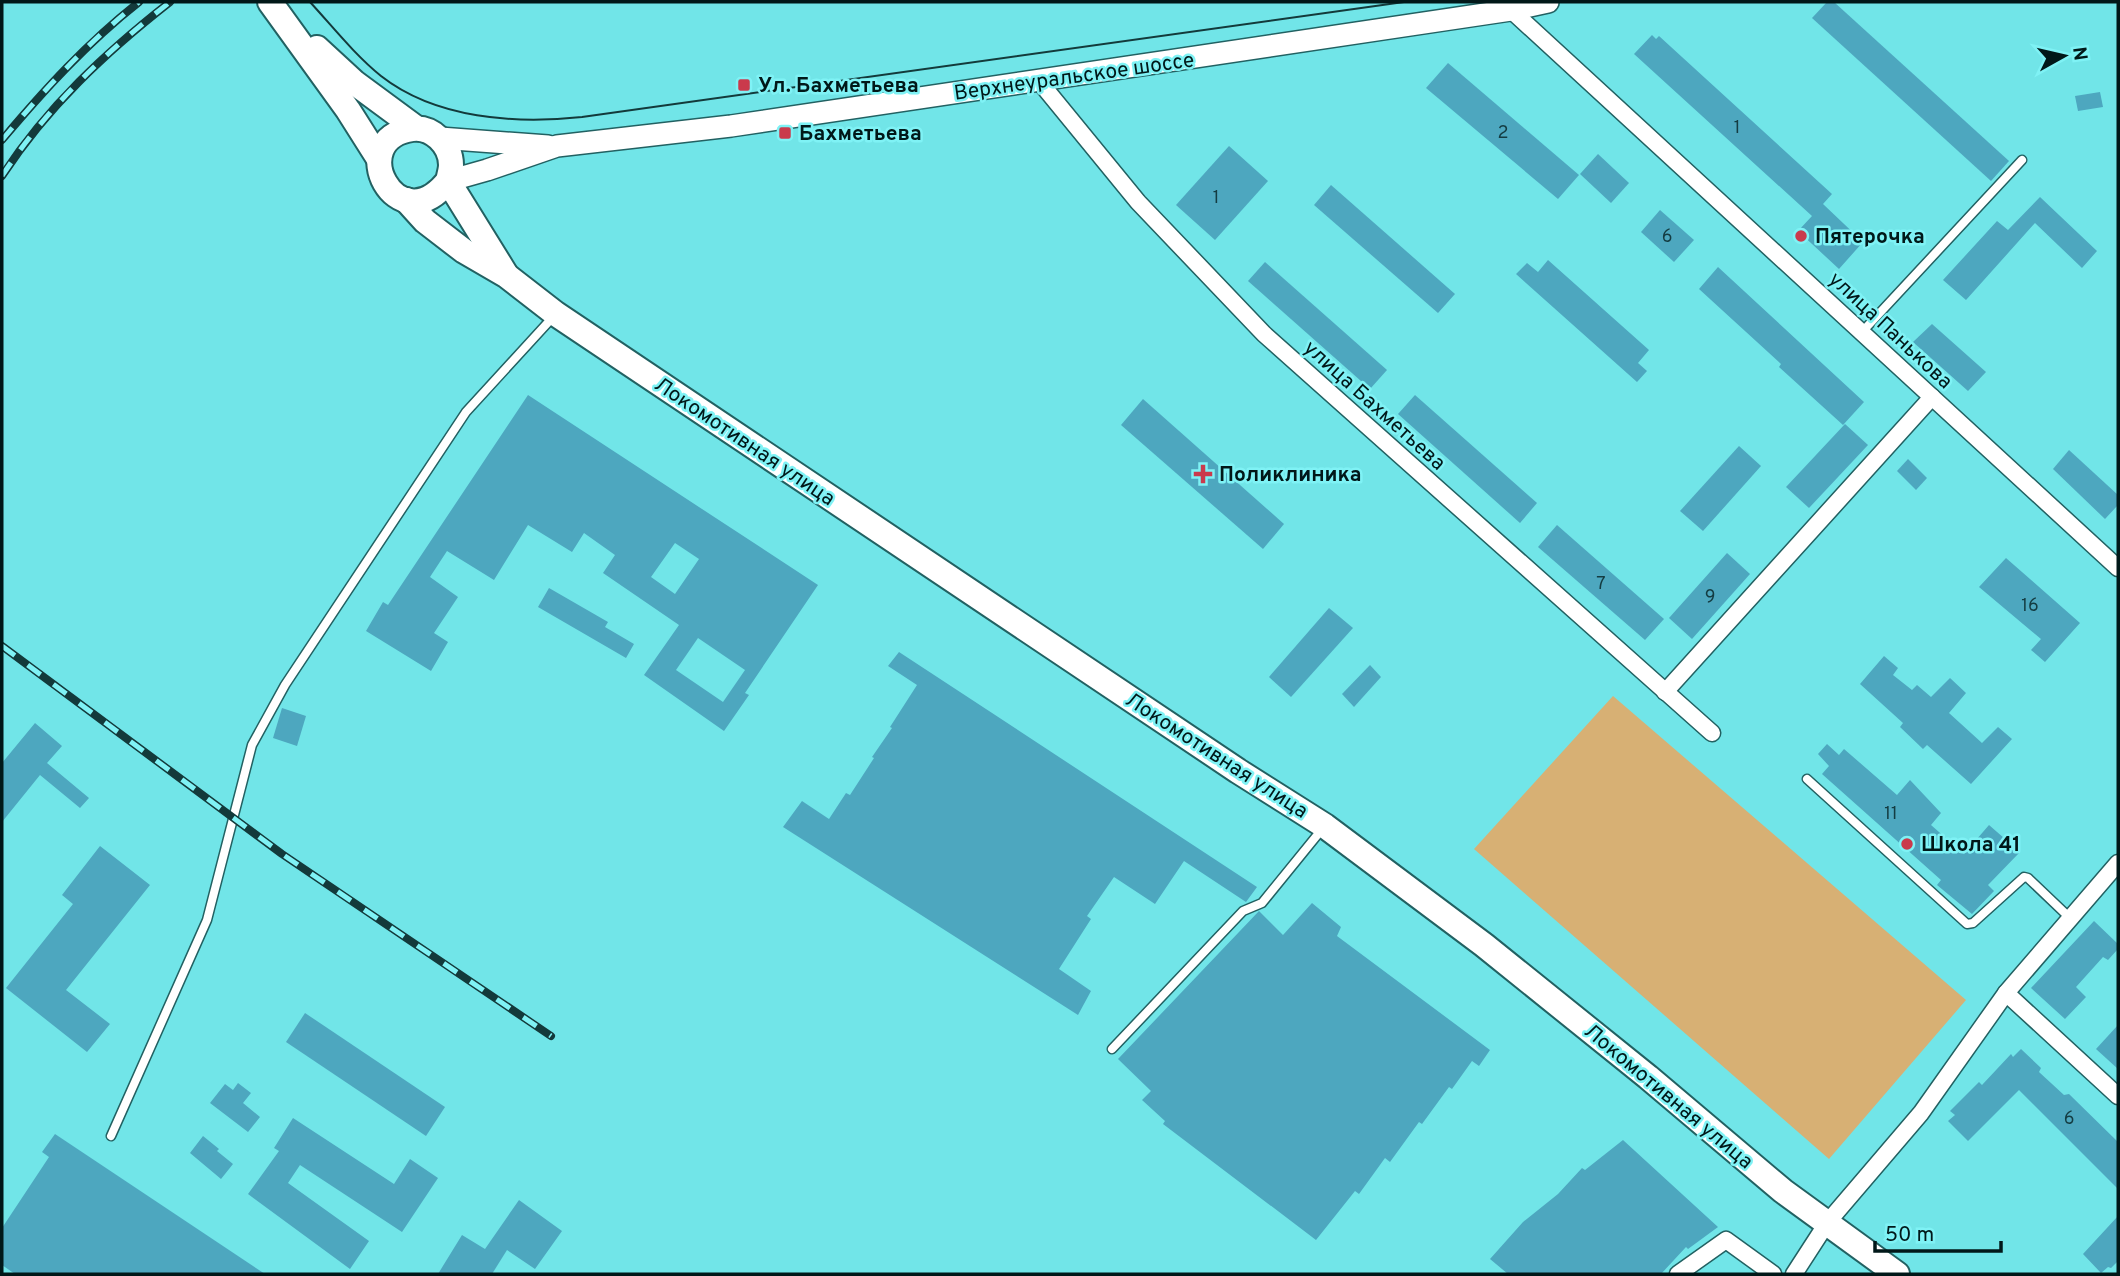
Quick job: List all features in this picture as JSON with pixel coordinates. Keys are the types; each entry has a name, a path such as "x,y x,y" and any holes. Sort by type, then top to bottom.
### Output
{"main road":[{"name":"Верхнеуральское шоссе","path":"557,146 731,126 1039,82 1511,10 1548,2"},
{"path":"275,8 355,83 415,128 440,138 557,146"},
{"path":"275,8 348,110 379,159"},
{"path":"415,128 399,132 386,143 379,159 380,177 390,192 406,200 425,221 464,251 507,276"},
{"path":"406,200 423,200 438,193 448,181 451,166 448,151 440,138"},
{"path":"448,181 557,146"},
{"path":"448,181 507,276"},
{"name":"Локомотивная улица","path":"507,276 556,314 1238,771 1325,826 1484,945 1648,1077 1783,1191 1897,1274"}],"street":[{"name":"улица Панькова","path":"1511,10 2118,568"},
{"name":"улица Бахметьева","path":"1039,82 1138,202 1264,334 1712,733"},
{"path":"1665,692 1932,397"},
{"path":"1794,1274 1827,1223 1921,1113 2006,993 2118,863"},
{"path":"2006,993 2118,1096"},
{"path":"1678,1274 1726,1240 1773,1274"}],"lane":[{"path":"1862,332 2022,160"},
{"path":"111,1136 207,920 252,745 285,685 466,412 556,314"},
{"path":"1807,779 1967,924 1973,923 2024,877 2070,918"},
{"path":"1112,1049 1243,911 1262,903 1325,826"}],"shaded area":[{"path":"1613,696 1966,1000 1829,1159 1474,849"}],"building":[{"path":"1827,2 1834,2 2009,161 1991,181 1812,18"},
{"path":"1652,35 1656,39 1659,36 1832,194 1823,204 1863,242 1839,269 1798,231 1812,216 1634,54"},
{"path":"1448,63 1579,175 1558,199 1426,88"},
{"path":"2100,92 2103,107 2078,111 2075,96"},
{"path":"1229,146 1268,181 1215,240 1176,205"},
{"path":"1598,154 1629,183 1611,203 1580,174"},
{"path":"1331,185 1455,294 1438,313 1314,205"},
{"path":"2040,197 2097,251 2082,268 2035,223 1966,300 1943,280 1997,221 2008,230"},
{"path":"1660,210 1694,240 1674,262 1641,232"},
{"path":"1548,260 1649,350 1638,363 1647,371 1637,382 1516,274 1527,263 1538,272"},
{"path":"1265,262 1387,370 1370,389 1248,281"},
{"path":"1718,267 1864,402 1843,425 1699,289"},
{"path":"1932,324 1986,372 1968,391 1913,342"},
{"path":"528,395 818,585 745,693 749,695 724,731 644,675 679,625 603,573 615,555 584,533 572,552 528,525 494,580 447,551 430,577 458,597 434,633 448,642 431,671 366,631 383,602 388,605","holes":["675,543 699,559 675,594 651,577","698,638 745,670 723,702 676,670"]},
{"path":"1415,395 1537,503 1520,523 1398,414"},
{"name":"Поликлиника","path":"1143,399 1284,524 1263,549 1121,425"},
{"path":"1845,424 1868,445 1809,508 1786,487"},
{"path":"1739,446 1761,466 1703,531 1680,511"},
{"path":"2069,450 2118,495 2118,505 2105,519 2053,469"},
{"path":"1908,459 1927,478 1916,490 1897,471"},
{"path":"1557,525 1664,619 1645,640 1538,547"},
{"path":"1727,553 1750,574 1692,639 1669,618"},
{"path":"2006,558 2080,623 2045,662 2031,650 2041,639 1979,587"},
{"path":"549,588 608,622 605,627 634,644 626,658 538,607"},
{"path":"1329,608 1353,628 1291,697 1269,677"},
{"path":"899,652 1257,887 1246,902 1184,861 1155,904 1114,877 1087,916 1091,919 1059,969 1091,991 1078,1015 783,827 802,801 829,819 846,793 850,795 917,685 888,666"},
{"path":"1884,656 1898,668 1893,675 1912,690 1917,685 1931,697 1950,678 1966,693 1949,713 1982,743 1998,727 2012,739 1971,784 1927,745 1923,749 1900,727 1903,723 1860,684"},
{"path":"1370,665 1381,677 1354,707 1342,694"},
{"path":"282,708 306,716 297,746 273,738"},
{"path":"35,723 62,746 47,763 89,798 80,808 40,775 2,822 2,763"},
{"path":"1827,744 1839,755 1844,749 1897,795 1910,780 1941,813 1931,825 1964,854 1989,825 2020,852 1988,885 1994,891 1972,914 1937,885 1941,880 1822,774 1829,766 1818,754"},
{"path":"100,846 150,885 66,990 110,1024 87,1052 6,988 73,904 62,895"},
{"path":"1312,903 1341,927 1337,936 1490,1050 1479,1066 1472,1061 1422,1124 1419,1122 1390,1162 1385,1158 1359,1194 1355,1191 1316,1240 1163,1124 1165,1121 1142,1100 1151,1091 1118,1059 1259,911 1283,935"},
{"path":"2094,921 2118,944 2118,949 2108,960 2103,957 2076,987 2086,997 2065,1019 2031,988"},
{"path":"305,1013 445,1107 426,1136 286,1042"},
{"path":"2118,1025 2118,1069 2096,1049"},
{"path":"2021,1049 2041,1068 2039,1072 2064,1095 2069,1094 2118,1142 2118,1189 2019,1090 1968,1141 1948,1121 1955,1115 1950,1111 1979,1082 1982,1085 2011,1054 2013,1057"},
{"path":"238,1083 251,1093 243,1103 260,1117 248,1132 210,1103 225,1084 233,1090"},
{"path":"293,1118 394,1184 410,1159 438,1178 402,1232 300,1165 288,1183 369,1241 350,1269 248,1194 279,1151 274,1148"},
{"path":"55,1134 265,1274 15,1274 2,1265 2,1228 49,1157 42,1152"},
{"path":"203,1136 233,1164 221,1179 190,1153"},
{"path":"1623,1140 1718,1227 1688,1249 1686,1247 1661,1274 1508,1274 1490,1259 1523,1222 1558,1194 1582,1168 1585,1170"},
{"path":"519,1200 562,1231 535,1269 507,1250 492,1274 438,1274 462,1235 485,1249"},
{"path":"2118,1216 2118,1261 2101,1273 2083,1254"}],"tram line":[{"path":"310,2 362,59 381,76 403,90 426,102 451,110 530,120 582,117 1404,2"}],"railway":[{"path":"2,140 67,68 139,2"},
{"path":"2,176 38,127 79,82 170,2"},
{"path":"2,646 282,854 551,1036"}],"place":[{"name":"Ул. Бахметьева","path":"744,85"},
{"name":"Бахметьева","path":"785,133"},
{"name":"Пятерочка","path":"1801,236"},
{"name":"Поликлиника","path":"1203,474"},
{"name":"Школа 41","path":"1907,844"}]}
